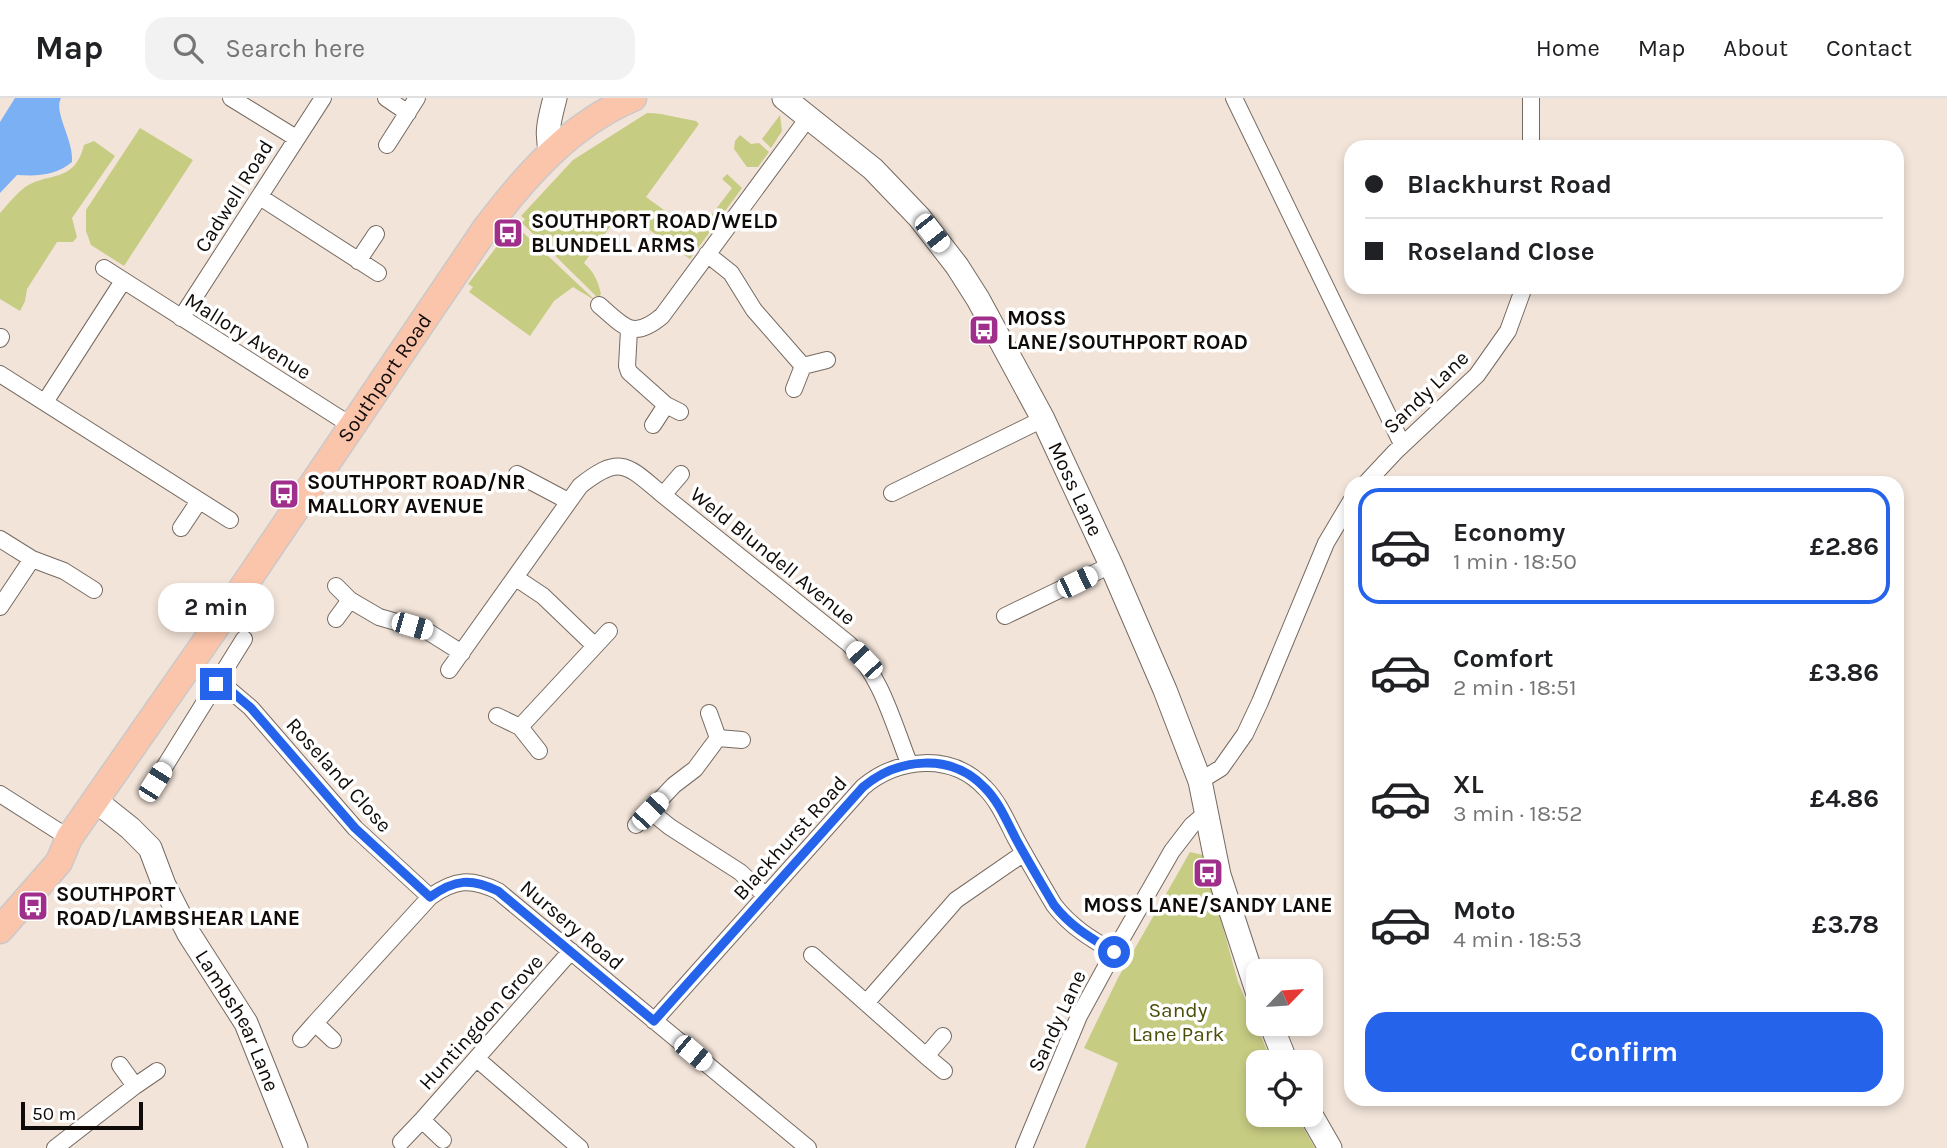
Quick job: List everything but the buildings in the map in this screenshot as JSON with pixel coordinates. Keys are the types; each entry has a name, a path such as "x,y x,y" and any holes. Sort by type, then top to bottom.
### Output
{"main road":[{"name":"Southport Road","path":"0,930 59,862 69,838 486,228 530,173 551,152 582,127 633,98"}],"street":[{"path":"232,98 296,138"},
{"name":"Cadwell Road","path":"181,318 323,98"},
{"path":"386,98 408,113"},
{"path":"387,145 417,98"},
{"path":"551,152 547,130 555,98"},
{"name":"Moss Lane","path":"784,98 873,169 919,217 957,266 978,299 1043,419 1111,565 1200,781 1219,876 1246,959"},
{"path":"1234,98 1402,444"},
{"path":"1531,98 1531,140"},
{"path":"598,305 629,330 640,330 662,316 808,118"},
{"path":"260,197 378,273"},
{"path":"358,261 376,234"},
{"path":"707,254 731,273 754,310 803,366"},
{"name":"Mallory Avenue","path":"104,268 352,426"},
{"path":"44,402 123,281"},
{"name":"Sandy Lane","path":"1372,476 1402,444 1477,374 1495,352 1516,314 1522,294"},
{"path":"629,330 629,372 673,409 653,425"},
{"path":"803,366 827,360"},
{"path":"794,389 803,366"},
{"path":"0,374 230,520"},
{"path":"892,493 1043,419"},
{"name":"Weld Blundell Avenue","path":"449,670 568,501 592,476 615,466 624,466 632,469 849,644 864,660 886,699 909,763"},
{"path":"517,474 568,501"},
{"name":"Weld Blundell Avenue","path":"663,495 681,474"},
{"path":"181,528 200,501"},
{"path":"1200,781 1221,768 1245,734 1326,543 1344,513"},
{"path":"0,539 32,559 64,571 94,590"},
{"path":"0,607 32,559"},
{"path":"1005,616 1111,565"},
{"path":"516,578 543,596 595,646"},
{"path":"336,586 350,600 379,617 428,631 462,653"},
{"path":"336,619 350,600"},
{"path":"520,727 609,631"},
{"path":"155,782 244,639"},
{"name":"Roseland Close","path":"216,684 231,691 251,708 355,828 430,897"},
{"path":"709,713 718,738"},
{"path":"497,716 520,727 539,751"},
{"path":"718,738 742,740"},
{"path":"636,825 674,785 695,768 718,738"},
{"name":"Blackhurst Road","path":"654,1021 863,787 883,773 909,763 939,764 956,768 972,776 986,788 998,804 1064,919 1079,932 1114,952"},
{"path":"0,794 69,838"},
{"name":"Lambshear Lane","path":"96,801 147,844 177,912 246,1023 296,1148"},
{"path":"650,811 740,872 766,896"},
{"name":"Sandy Lane","path":"1024,1148 1079,1016 1172,851 1192,825 1206,813"},
{"path":"866,1003 956,900 1024,853"},
{"name":"Nursery Road","path":"302,1039 430,897 442,888 472,881 498,891 808,1148"},
{"name":"Huntingdon Grove","path":"401,1142 571,951"},
{"path":"812,956 944,1071"},
{"path":"316,1023 333,1040"},
{"path":"926,1056 943,1035"},
{"path":"477,1059 580,1148"},
{"path":"120,1065 135,1086"},
{"path":"55,1148 157,1071"},
{"name":"Huntingdon Grove","path":"422,1120 443,1140"},
{"path":"1318,1127 1329,1148"}],"green space":[{"path":"647,113 696,121 699,124 646,197 697,234 732,188 722,179 727,174 742,188 690,259 622,210 584,263 597,281 601,294 598,298 522,223 525,219 521,216 573,160"},
{"path":"780,115 782,131 771,148 762,139"},
{"path":"140,128 193,160 124,266 91,245 86,231 86,210"},
{"path":"740,135 751,144 759,143 769,152 758,167 747,167 734,149 735,141"},
{"path":"94,141 115,156 72,218 77,237 73,242 57,242 27,289 20,311 0,299 0,213 24,188 67,172 74,166 84,145"},
{"path":"514,224 596,301 573,287 554,301 530,336 469,292 473,287 468,284 504,237 507,239"},
{"name":"Sandy Lane Park","path":"1190,852 1203,855 1238,982 1246,1001 1246,1036 1261,1036 1267,1050 1246,1050 1246,1127 1303,1127 1315,1148 1085,1148 1118,1063 1084,1048 1118,978"}],"water":[{"path":"15,98 61,98 60,111 72,162 46,174 17,175 0,193 0,122"}],"place":[{"name":"SOUTHPORT ROAD/WELD BLUNDELL ARMS","path":"508,233"},
{"name":"MOSS LANE/SOUTHPORT ROAD","path":"984,330"},
{"name":"SOUTHPORT ROAD/NR MALLORY AVENUE","path":"284,494"},
{"name":"MOSS LANE/SANDY LANE","path":"1208,873"},
{"name":"SOUTHPORT ROAD/LAMBSHEAR LANE","path":"33,906"}],"route":[{"path":"216,684 231,691 251,708 355,828 430,897 442,888 472,881 498,891 654,1021 863,787 876,776 909,763 921,762 956,768 972,776 986,788 998,804 1064,919 1079,932 1114,952"}]}
